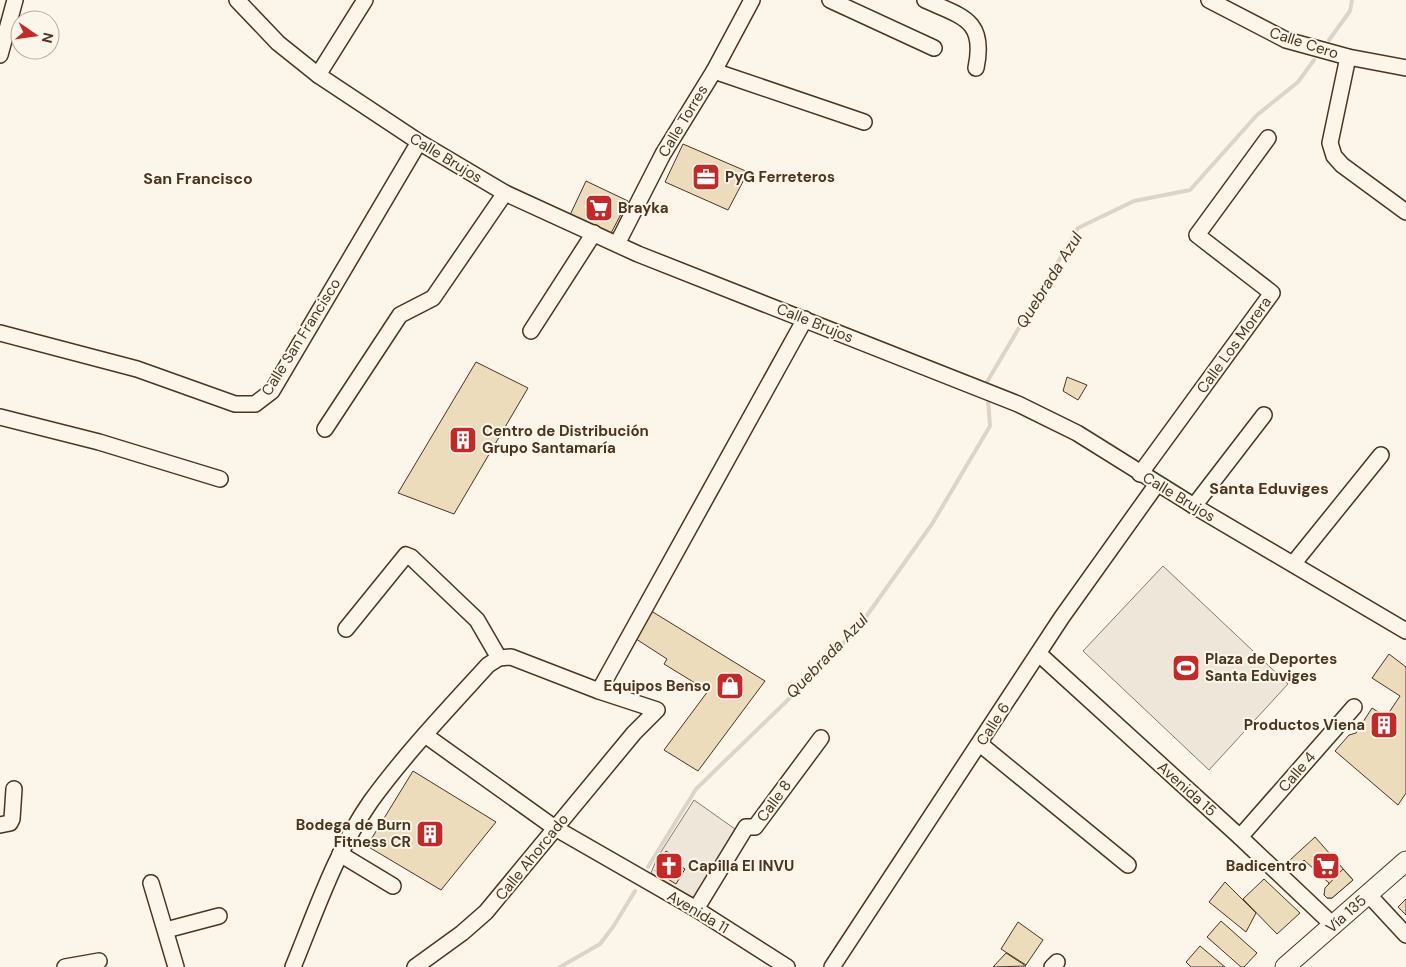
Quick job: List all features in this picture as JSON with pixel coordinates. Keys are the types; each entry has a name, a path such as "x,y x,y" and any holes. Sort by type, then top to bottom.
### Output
{"main road":[{"name":"Vía 135","path":"1285,967 1406,861"}],"street":[{"path":"0,55 15,0"},
{"name":"Calle Brujos","path":"237,0 278,43 318,75 419,142 504,192 617,244 1018,404 1077,433 1140,474 1406,630"},
{"path":"318,75 365,0"},
{"name":"Calle Torres","path":"617,244 663,154 714,70 752,0"},
{"path":"830,0 934,48"},
{"path":"925,0 965,19 977,32 980,49 976,68"},
{"name":"Calle Cero","path":"1209,0 1286,40 1348,57 1406,68"},
{"path":"1348,57 1330,143 1334,156 1342,165 1406,212"},
{"path":"714,70 864,122"},
{"name":"Calle Los Morera","path":"1140,474 1272,294 1197,235 1268,138"},
{"name":"Calle San Francisco","path":"0,334 137,369 235,404 247,406 255,404 272,391 419,142"},
{"path":"325,429 400,315 433,298 504,192"},
{"path":"530,331 594,234"},
{"path":"293,967 340,854 371,802 425,735 488,665 499,658 511,657 599,691 806,319"},
{"path":"1194,506 1264,415"},
{"path":"0,417 99,442 220,479"},
{"path":"1293,564 1381,455"},
{"name":"Calle 6","path":"832,967 1062,617 1157,484"},
{"path":"346,629 406,555 411,557 477,620 499,658"},
{"name":"Avenida 15","path":"1039,654 1240,837 1334,926"},
{"name":"Calle Ahorcado","path":"415,967 462,933 486,912 634,733 657,710 599,691"},
{"name":"Calle 4","path":"1240,837 1354,707"},
{"name":"Avenida 11","path":"425,735 556,828 696,909 787,967"},
{"name":"Calle 8","path":"696,909 746,827 755,827 821,738"},
{"path":"980,744 1128,865"},
{"path":"0,825 10,823 12,819 14,789"},
{"path":"340,854 393,886"},
{"path":"151,882 176,967"},
{"path":"1368,894 1406,935"},
{"path":"166,930 219,916"},
{"path":"65,967 99,961"}],"shaded area":[{"name":"Plaza de Deportes Santa Eduviges","path":"1163,566 1288,684 1209,770 1083,651"},
{"path":"694,800 735,829 694,898 651,873 657,858"}],"building":[{"name":"PyG Ferreteros","path":"683,144 748,172 728,210 665,182"},
{"name":"Brayka","path":"586,181 628,201 610,235 570,215"},
{"name":"Centro de Distribución Grupo Santamaría","path":"476,362 528,388 454,514 398,493"},
{"path":"1067,377 1087,385 1078,400 1063,391"},
{"name":"Equipos Benso","path":"648,609 765,681 698,771 664,750 708,691 664,664 667,659 633,637"},
{"name":"Productos Viena","path":"1389,654 1406,667 1406,793 1398,805 1335,751 1349,735 1356,733 1372,708 1386,717 1400,696 1372,678"},
{"name":"Bodega de Burn Fitness CR","path":"413,771 496,822 441,890 367,846"},
{"name":"Badicentro","path":"1315,837 1353,880 1332,898 1327,898 1324,895 1329,883 1304,860 1298,868 1291,869 1288,865 1290,860"},
{"name":"Capilla El INVU","path":"666,851 679,859 676,864 685,869 676,884 655,871"},
{"path":"1343,869 1353,880 1332,898 1327,898 1324,895 1325,888"},
{"path":"1264,879 1300,913 1277,934 1243,899"},
{"path":"1225,882 1256,913 1246,932 1209,902"},
{"path":"1406,899 1406,915 1398,907"},
{"path":"1221,921 1257,953 1244,967 1241,967 1207,937"},
{"path":"1018,922 1043,940 1026,965 1001,949"},
{"path":"1200,946 1225,967 1191,967 1186,962"},
{"path":"1006,953 1026,966 993,967"}],"waterway":[{"name":"Quebrada Azul","path":"1329,40 1350,11 1352,0"},
{"name":"Quebrada Azul","path":"987,382 1078,228 1134,201 1190,190 1257,115 1298,82 1314,60"},
{"name":"Quebrada Azul","path":"648,867 696,789 796,692 858,628 932,524 990,426 988,400"},
{"name":"Quebrada Azul","path":"560,967 600,944 635,891"}],"place":[{"name":"PyG Ferreteros","path":"706,177"},
{"name":"Brayka","path":"599,208"},
{"name":"Centro de Distribución Grupo Santamaría","path":"463,440"},
{"name":"Plaza de Deportes Santa Eduviges","path":"1186,668"},
{"name":"Equipos Benso","path":"730,686"},
{"name":"Productos Viena","path":"1384,725"},
{"name":"Bodega de Burn Fitness CR","path":"430,834"},
{"name":"Capilla El INVU","path":"669,866"},
{"name":"Badicentro","path":"1326,866"}],"district":[{"name":"San Francisco","path":"198,178"},
{"name":"Santa Eduviges","path":"1269,488"}]}
